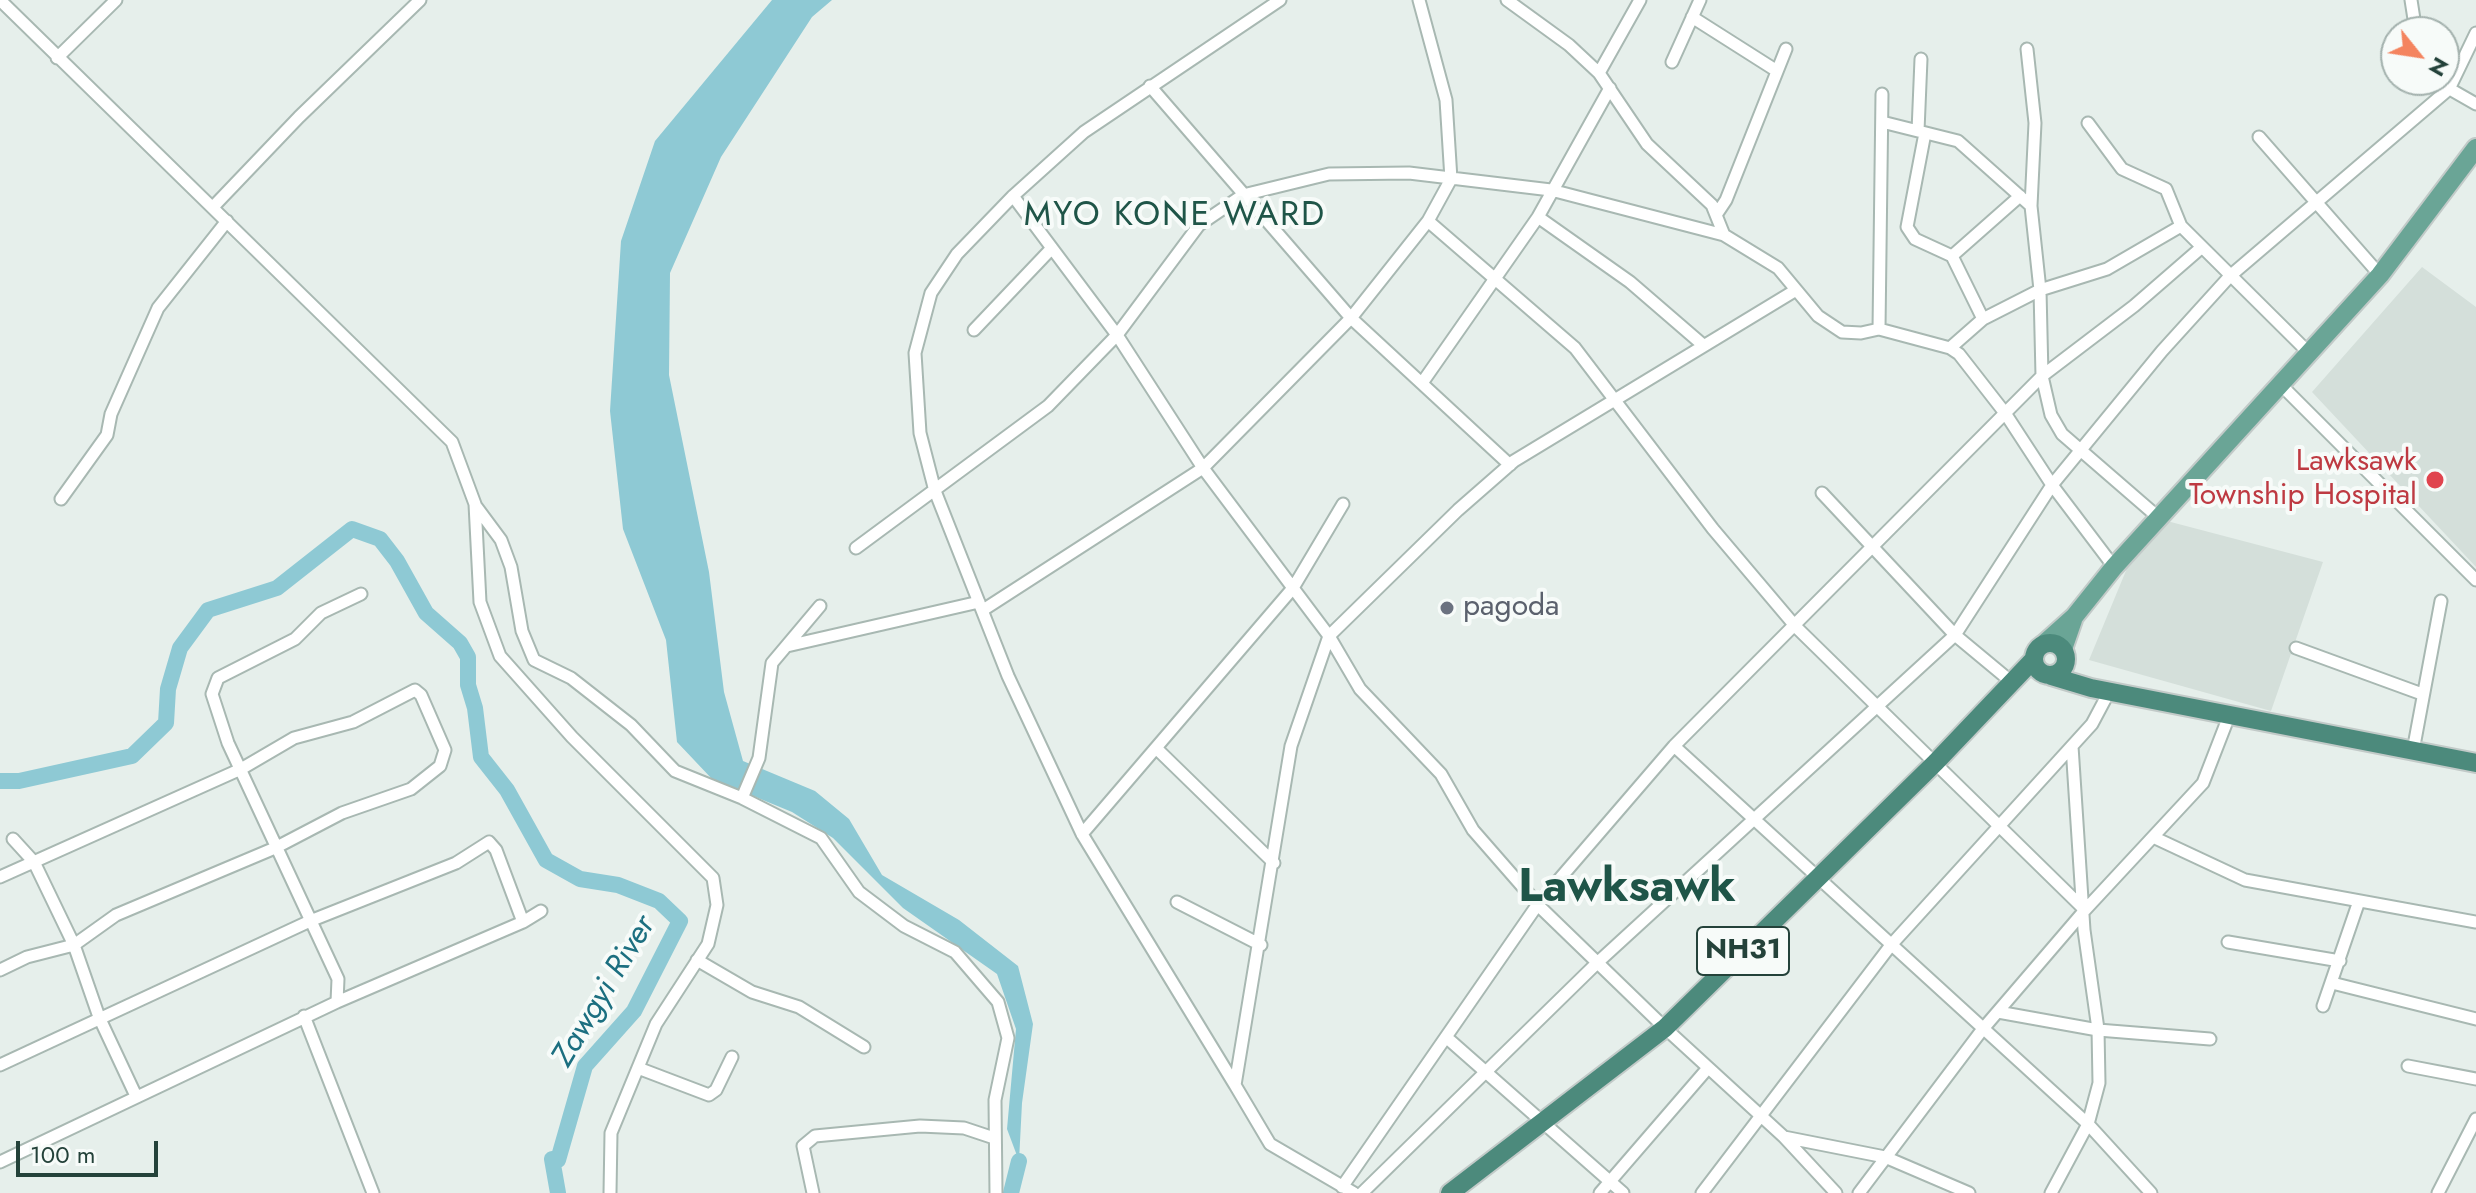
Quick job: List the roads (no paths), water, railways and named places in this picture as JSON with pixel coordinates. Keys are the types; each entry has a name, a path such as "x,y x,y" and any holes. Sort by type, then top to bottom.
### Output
{"highway":[{"path":"2042,669 2037,649 2058,649 2100,690"},
{"path":"2042,669 2063,669 2058,649"},
{"path":"2042,669 2100,690 2476,763"},
{"name":"NH31","path":"1450,1193 1665,1028 2014,684 2042,669"}],"main road":[{"path":"2058,649 2074,617 2114,567 2380,275 2476,148"}],"street":[{"path":"0,0 452,442 475,504 501,540 522,631 534,660 571,678 631,725 675,771 693,782 743,796 821,838 859,892 904,926 955,952 998,1002 1008,1038 995,1100 996,1193"},
{"path":"57,58 116,0"},
{"path":"213,207 299,117 420,0"},
{"path":"1280,0 1084,132 1013,196 957,254 931,293 915,353 920,433 935,491 1008,676 1082,834 1270,1144 1354,1193"},
{"path":"787,646 981,606 1203,468 1351,318 1428,221 1451,179 1446,100 1419,0"},
{"path":"1507,0 1569,45 1599,73 1647,144 1712,205 1724,235"},
{"path":"1599,73 1640,0"},
{"path":"1672,62 1700,0"},
{"path":"1692,17 1777,71"},
{"path":"2460,66 2476,33"},
{"path":"1716,215 1726,200 1786,49"},
{"path":"2027,49 2035,123 2031,206 2040,290 2042,376 2051,415 2062,434 2159,518"},
{"path":"1921,59 1921,132 1907,227 1915,239 1952,256 1983,319"},
{"path":"1150,86 1351,318 1510,465"},
{"path":"1422,383 1538,217 1610,88"},
{"path":"1879,329 1882,94"},
{"path":"1362,1193 1597,963 1955,635 2052,485 2079,449 2230,276 2441,96"},
{"path":"1882,122 1958,141 2031,206"},
{"path":"2088,123 2122,169 2166,189 2181,226 2308,352"},
{"path":"2259,137 2380,275"},
{"path":"856,548 1048,406 1117,335 1199,225 1243,195 1329,174 1409,173 1551,190 1724,235 1778,268 1818,316 1842,332 1861,333 1879,329 1950,348 1959,354 2005,413 2052,485 2114,567"},
{"path":"1013,196 1117,335 1203,468 1329,636 1360,689 1441,774 1473,830 1538,904 1665,1028 1784,1137 1836,1193"},
{"path":"1952,256 2020,196"},
{"path":"1538,217 1630,282 1703,345"},
{"path":"61,499 107,435 111,414 158,308 227,221"},
{"path":"1428,221 1575,348 1713,529 1796,627 2085,910"},
{"path":"1950,348 1983,319 2040,290 2107,269 2181,226"},
{"path":"1342,1187 1538,904 1674,746 1796,627 2042,376 2134,306 2202,247"},
{"path":"974,330 1052,248"},
{"path":"1235,1085 1261,945 1291,746 1329,636 1458,510 1510,465 1796,290"},
{"path":"2280,384 2476,580"},
{"path":"1822,493 1955,635 2014,684"},
{"path":"475,504 480,602 500,656 572,737 713,878 717,905 714,928 656,1024 611,1133 610,1193"},
{"path":"1082,834 1293,588 1343,504"},
{"path":"337,1002 338,979 275,848 212,694 218,678 295,639 321,613 361,594"},
{"path":"2413,751 2441,601"},
{"path":"743,796 757,764 765,725 768,673 820,606"},
{"path":"2296,648 2422,694"},
{"path":"0,877 241,769 294,738 353,722 415,690 421,695 445,750 440,766 411,789 342,813 275,848 116,915 74,945 27,957 0,970"},
{"path":"1702,1193 1891,945 2092,724 2100,690"},
{"path":"1859,1193 1982,1030 2085,910 2203,783 2229,716"},
{"path":"1674,746 1816,879 2088,1124 2151,1193"},
{"path":"2051,1193 2088,1124 2099,1083 2098,1030 2084,930 2072,746"},
{"path":"1156,748 1274,863"},
{"path":"2153,837 2245,880 2476,922"},
{"path":"13,839 34,862 74,945 99,1017 136,1096"},
{"path":"0,1065 310,921 456,863 489,842 496,850 523,922"},
{"path":"2323,1006 2359,901"},
{"path":"1177,902 1261,945"},
{"path":"0,1162 304,1016 523,922 541,911"},
{"path":"2228,942 2340,961"},
{"path":"697,960 752,992 799,1007 864,1047"},
{"path":"2332,983 2476,1019"},
{"path":"1998,1012 2098,1030 2210,1039"},
{"path":"304,1016 373,1193"},
{"path":"1446,1037 1623,1193"},
{"path":"638,1068 709,1095 716,1090 732,1057"},
{"path":"2408,1066 2476,1079"},
{"path":"1600,1193 1708,1068"},
{"path":"2438,1193 2476,1119"},
{"path":"813,1193 803,1146 815,1136 920,1126 964,1128 994,1138"},
{"path":"1784,1137 1885,1157 1969,1193"}],"water":[{"path":"772,0 832,0 812,17 721,157 670,273 669,375 709,572 724,692 743,761 815,791 849,819 882,875 959,920 1018,966 1033,1024 1022,1103 1019,1161 1007,1129 1016,1029 997,974 903,908 833,838 792,812 712,779 677,742 666,640 623,529 610,411 621,241 655,141"}],"waterway":[{"name":"Zawgyi River","path":"0,781 19,781 132,756 166,723 168,689 180,648 208,610 277,588 352,529 380,539 397,561 426,613 460,643 468,657 468,685 475,708 481,757 507,790 546,860 580,879 618,885 659,901 680,921 634,1011 585,1066 558,1160 552,1159 558,1193"},
{"path":"1011,1193 1019,1161"}],"place":[{"name":"Lawksawk Township Hospital","path":"2435,480"},
{"name":"pagoda","path":"1447,608"}],"district":[{"name":"MYO KONE WARD","path":"1175,217"},
{"name":"Lawksawk","path":"1627,890"}]}
